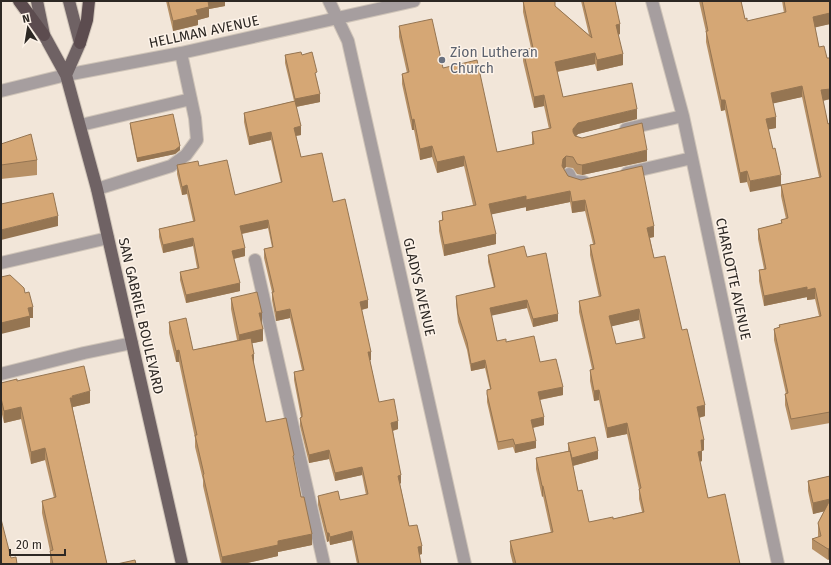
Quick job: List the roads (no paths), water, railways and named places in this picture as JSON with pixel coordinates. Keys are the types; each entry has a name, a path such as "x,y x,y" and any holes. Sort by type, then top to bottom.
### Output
{"highway":[{"path":"19,1 44,35"},
{"path":"80,43 87,20 89,1"}],"main road":[{"name":"SAN GABRIEL BOULEVARD","path":"37,1 44,35 66,75 81,125 97,189 182,564"},
{"path":"66,75 80,43 69,1"}],"street":[{"name":"GLADYS AVENUE","path":"329,1 348,41 465,564"},
{"name":"HELLMAN AVENUE","path":"1,91 66,75 181,53 414,1"},
{"name":"CHARLOTTE AVENUE","path":"652,1 683,116 778,564"},
{"path":"97,189 171,166 186,155 197,140 195,118 181,53"},
{"path":"81,125 191,99"},
{"path":"617,132 683,116"},
{"path":"619,175 692,158"},
{"path":"569,174 572,181 582,183 597,180"},
{"path":"1,263 108,238"},
{"path":"255,260 324,564"},
{"path":"1,374 84,352 132,343"}],"place":[{"name":"Zion Lutheran Church","path":"442,60"}]}
